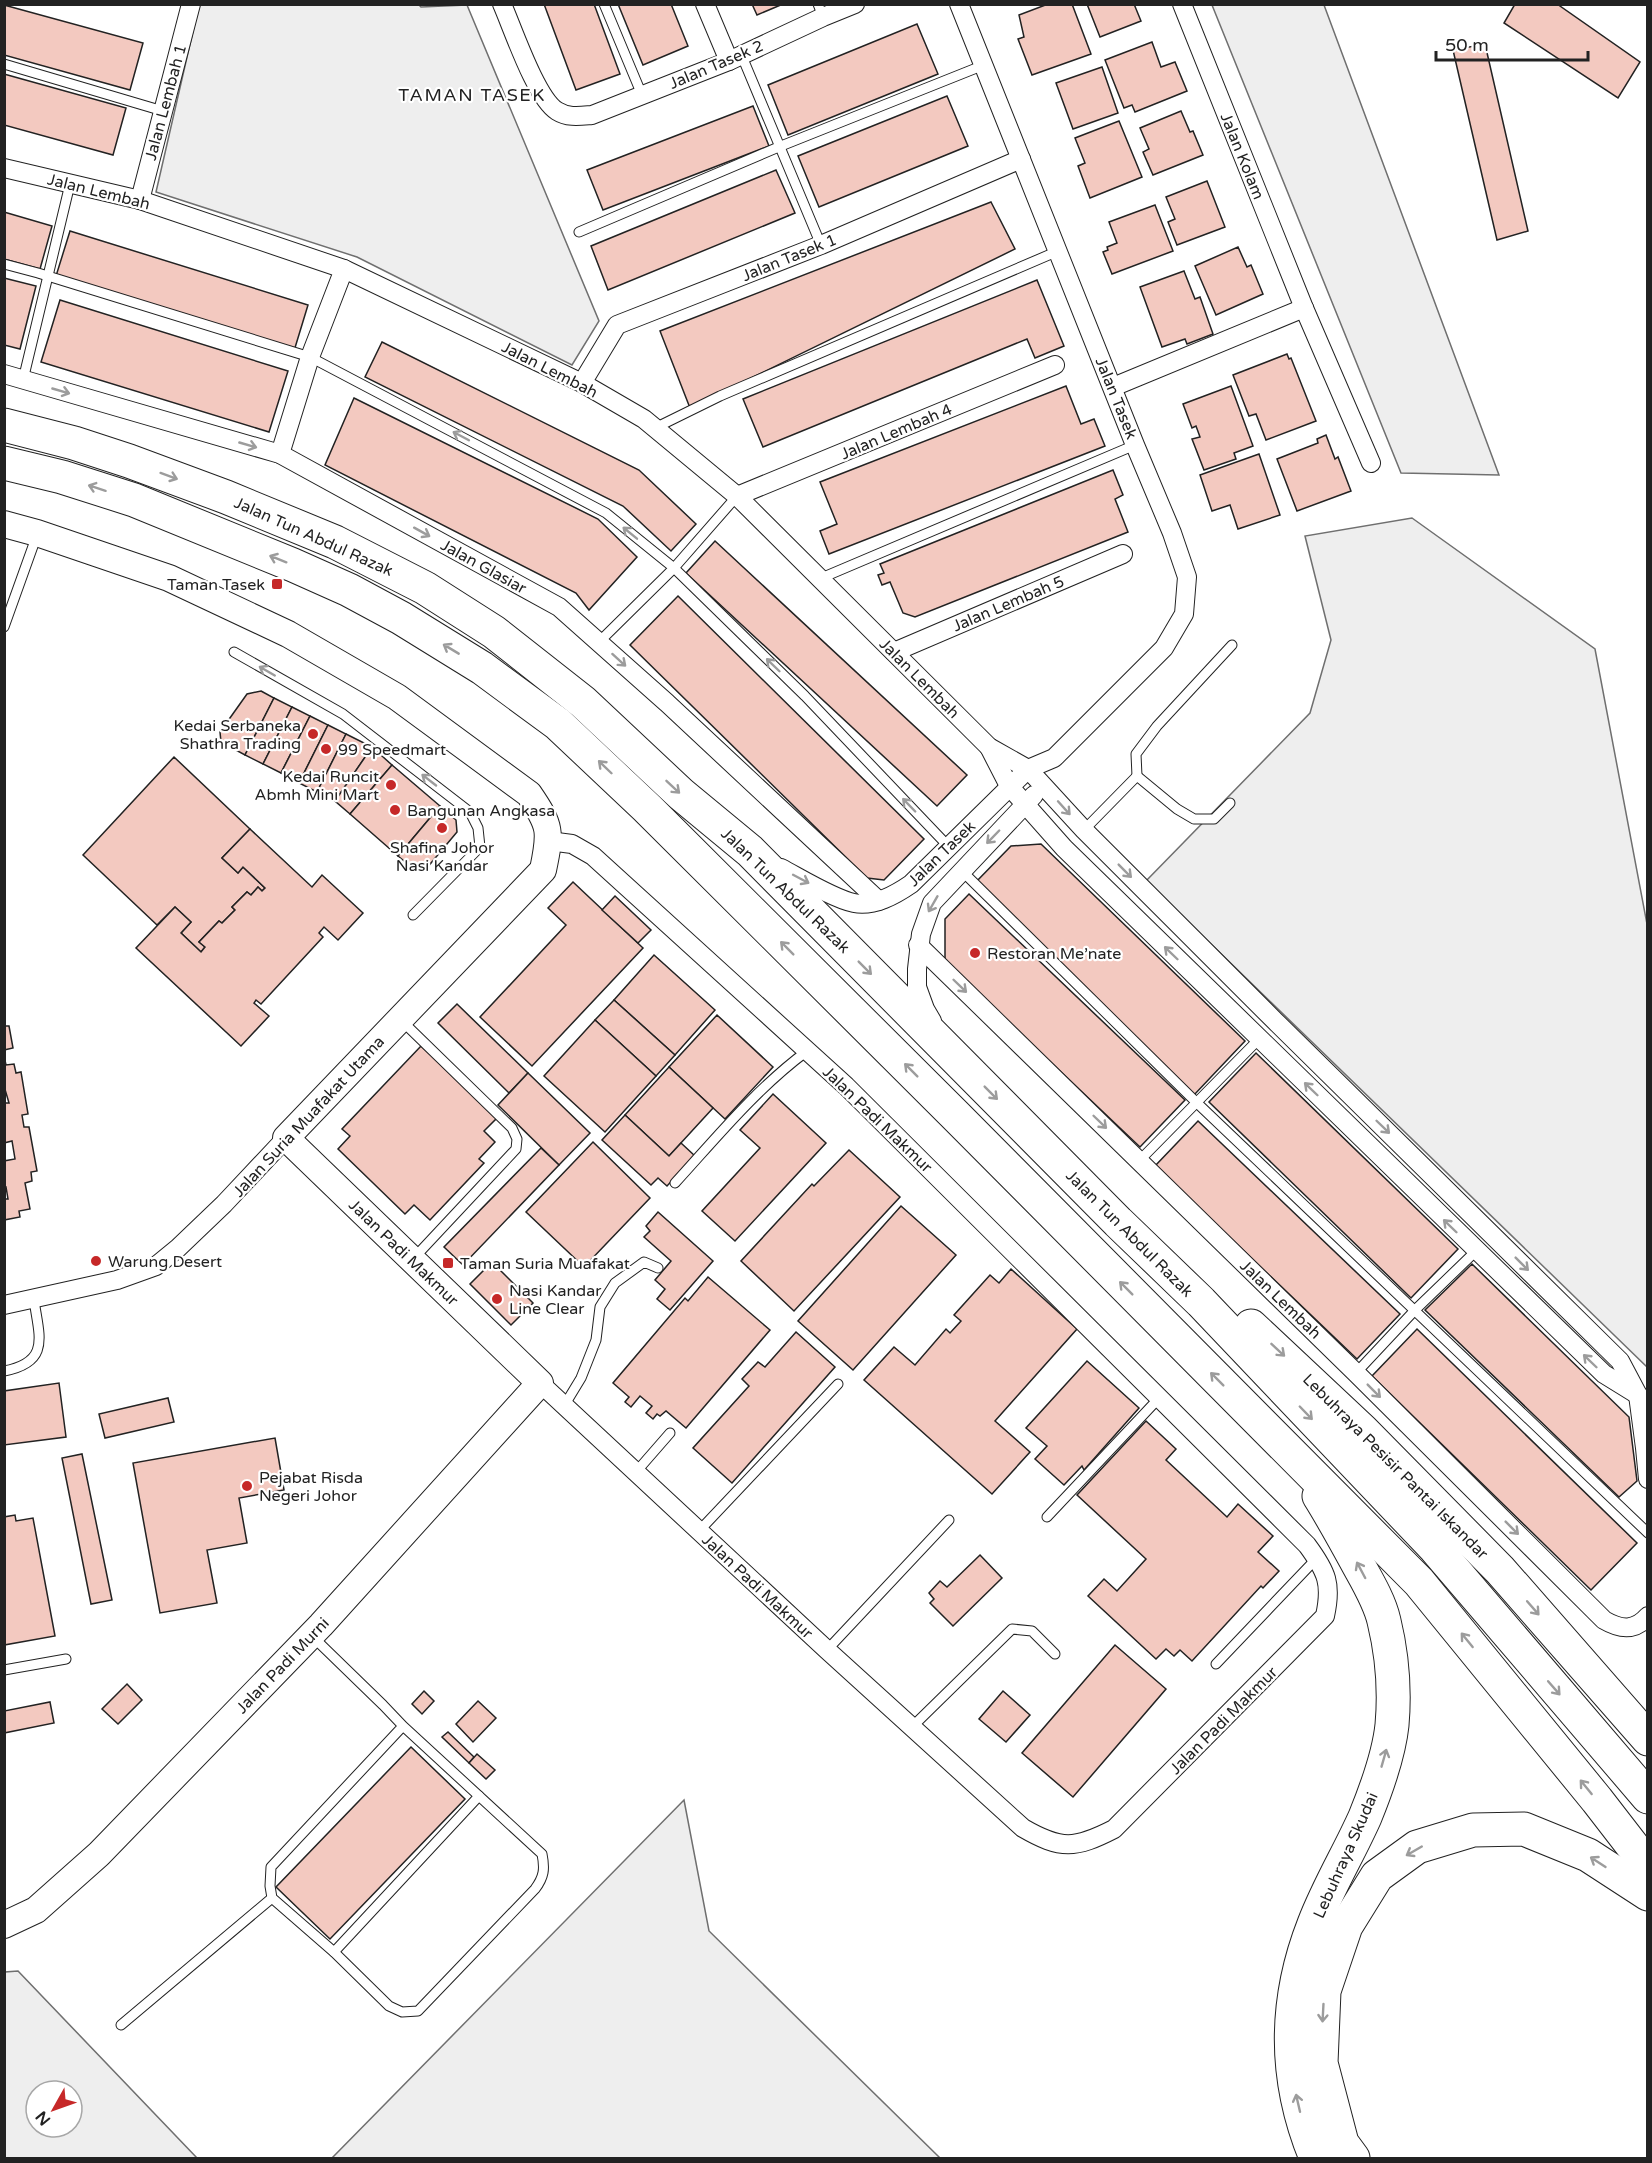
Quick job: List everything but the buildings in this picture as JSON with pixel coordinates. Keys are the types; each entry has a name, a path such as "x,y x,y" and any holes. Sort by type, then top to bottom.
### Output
{"highway":[{"name":"Jalan Tun Abdul Razak","path":"4,425 74,443 129,461 226,497 335,542 425,588 494,633 583,702 681,794 750,851 1118,1222 1201,1302 1434,1548 1647,1797"},
{"path":"4,463 62,477 134,500 349,590 482,668 550,717 647,808 956,1115 1272,1436 1314,1473 1419,1582 1597,1800 1647,1866"},
{"name":"Lebuhraya Pesisir Pantai Iskandar","path":"1118,1222 1209,1287 1363,1431 1500,1570 1647,1739"},
{"name":"Lebuhraya Skudai","path":"1272,1436 1313,1486 1372,1590 1384,1618 1392,1678 1392,1726 1376,1784 1365,1817 1314,1924 1298,1975 1291,2028 1290,2057 1299,2107 1316,2158"},
{"path":"1593,1676 1647,1719"},
{"path":"1353,2158 1342,2143 1321,2063 1324,1991 1346,1926 1377,1876 1417,1847 1473,1830 1524,1829 1588,1855 1647,1894"}],"street":[{"name":"Jalan Tasek 2","path":"502,4 543,97 557,111 574,117 592,115 735,58 821,11 855,4"},
{"path":"705,4 735,58"},
{"name":"Jalan Tasek","path":"750,851 807,882 855,903 879,901 894,896 911,884 949,848 1028,769 1054,758 1164,648 1184,614 1187,577 1172,533 959,4"},
{"name":"Jalan Kolam","path":"1182,4 1304,308 1371,463"},
{"name":"Jalan Lembah 1","path":"140,200 189,5"},
{"name":"Jalan Tasek 1","path":"582,383 617,325 821,245 1021,159"},
{"name":"Jalan Lembah","path":"4,168 140,200 345,269 582,383 644,419 737,496 989,747 1028,769 1084,830 1620,1361 1638,1395 1646,1448 1647,1479"},
{"path":"280,454 310,357 345,269"},
{"path":"1113,387 1304,308"},
{"name":"Jalan Lembah 4","path":"737,496 1055,365"},
{"name":"Jalan Glasiar","path":"4,374 280,454 559,607 667,703 879,901"},
{"path":"4,524 37,532 169,578 288,634 397,697 530,794 544,817 549,841"},
{"name":"Jalan Lembah 5","path":"894,652 1123,554"},
{"name":"Jalan Lembah","path":"989,747 1009,786 1064,848 1604,1374 1638,1395"},
{"name":"Jalan Tasek","path":"950,1051 925,1009 918,987 918,945 932,903 961,870 1044,786 1054,758"},
{"name":"Jalan Suria Muafakat Utama","path":"4,1305 117,1280 156,1266 178,1248 224,1204 543,870 549,841"},
{"name":"Jalan Padi Makmur","path":"286,1138 564,1406 827,1650 1023,1828 1045,1841 1069,1846 1091,1841 1114,1829 1325,1617 1329,1597 1328,1581 1317,1558 1307,1545 1160,1397 846,1086 592,856 572,844 549,841"},
{"name":"Jalan Lembah","path":"918,945 1140,1160 1604,1620 1624,1629 1633,1628 1647,1616"},
{"path":"1259,1038 1275,1021"},
{"path":"1476,1251 1493,1234"},
{"name":"Jalan Padi Murni","path":"4,1925 36,1910 99,1854 311,1636 490,1441 540,1383"}],"lane":[{"path":"604,4 642,95"},
{"path":"735,58 781,146 821,245"},
{"path":"4,64 163,111"},
{"path":"579,232 781,146 984,66"},
{"path":"23,380 70,184"},
{"path":"655,428 720,396 1058,251"},
{"path":"4,264 310,357 606,513 674,568 805,696 949,848"},
{"path":"819,579 1135,445"},
{"path":"599,642 674,568 737,496"},
{"path":"4,627 37,532"},
{"path":"1084,830 1137,776 1136,753 1157,726 1232,645"},
{"path":"234,652 343,714 470,812 478,828 480,847 413,915"},
{"path":"1137,776 1194,819 1214,819 1230,803"},
{"path":"961,870 1196,1102 1647,1533"},
{"path":"400,1019 512,1128 517,1139 516,1149 501,1168 412,1260"},
{"path":"1140,1160 1259,1038"},
{"path":"675,1183 747,1103 788,1065 807,1052"},
{"path":"1356,1373 1415,1310 1476,1251"},
{"path":"564,1406 580,1378 596,1340 600,1307 615,1283 644,1262 658,1268"},
{"path":"4,1371 16,1369 32,1361 40,1344 34,1300"},
{"path":"699,1531 838,1384"},
{"path":"1047,1517 1160,1397"},
{"path":"636,1472 670,1433"},
{"path":"827,1650 950,1520"},
{"path":"1216,1664 1317,1558"},
{"path":"912,1727 1012,1629 1032,1631 1055,1654"},
{"path":"311,1636 403,1726 542,1854 545,1867 543,1879 535,1889 418,2011 402,2012 389,2006 334,1952 272,1898 270,1886 271,1867 403,1726"},
{"path":"4,1670 66,1659"},
{"path":"334,1952 479,1796"},
{"path":"121,2025 272,1898"}],"shaded area":[{"path":"418,4 421,7 467,5 599,321 572,365 357,257 156,192 199,5"},
{"path":"1212,5 1324,5 1499,475 1401,473"},
{"path":"1412,518 1595,649 1647,924 1647,1367 1146,881 1310,713 1331,640 1305,536"},
{"path":"684,1800 709,1931 940,2158 332,2158"},
{"path":"18,1971 197,2158 5,2158 5,1972"}],"place":[{"name":"Taman Tasek","path":"277,584"},
{"name":"Kedai Serbaneka Shathra Trading","path":"313,734"},
{"name":"99 Speedmart","path":"326,749"},
{"name":"Kedai Runcit Abmh Mini Mart","path":"391,785"},
{"name":"Bangunan Angkasa","path":"395,810"},
{"name":"Shafina Johor Nasi Kandar","path":"442,828"},
{"name":"Restoran Me’nate","path":"975,953"},
{"name":"Warung Desert","path":"96,1261"},
{"name":"Taman Suria Muafakat","path":"448,1263"},
{"name":"Nasi Kandar Line Clear","path":"497,1299"},
{"name":"Pejabat Risda Negeri Johor","path":"247,1486"}],"district":[{"name":"TAMAN TASEK","path":"472,95"}]}
